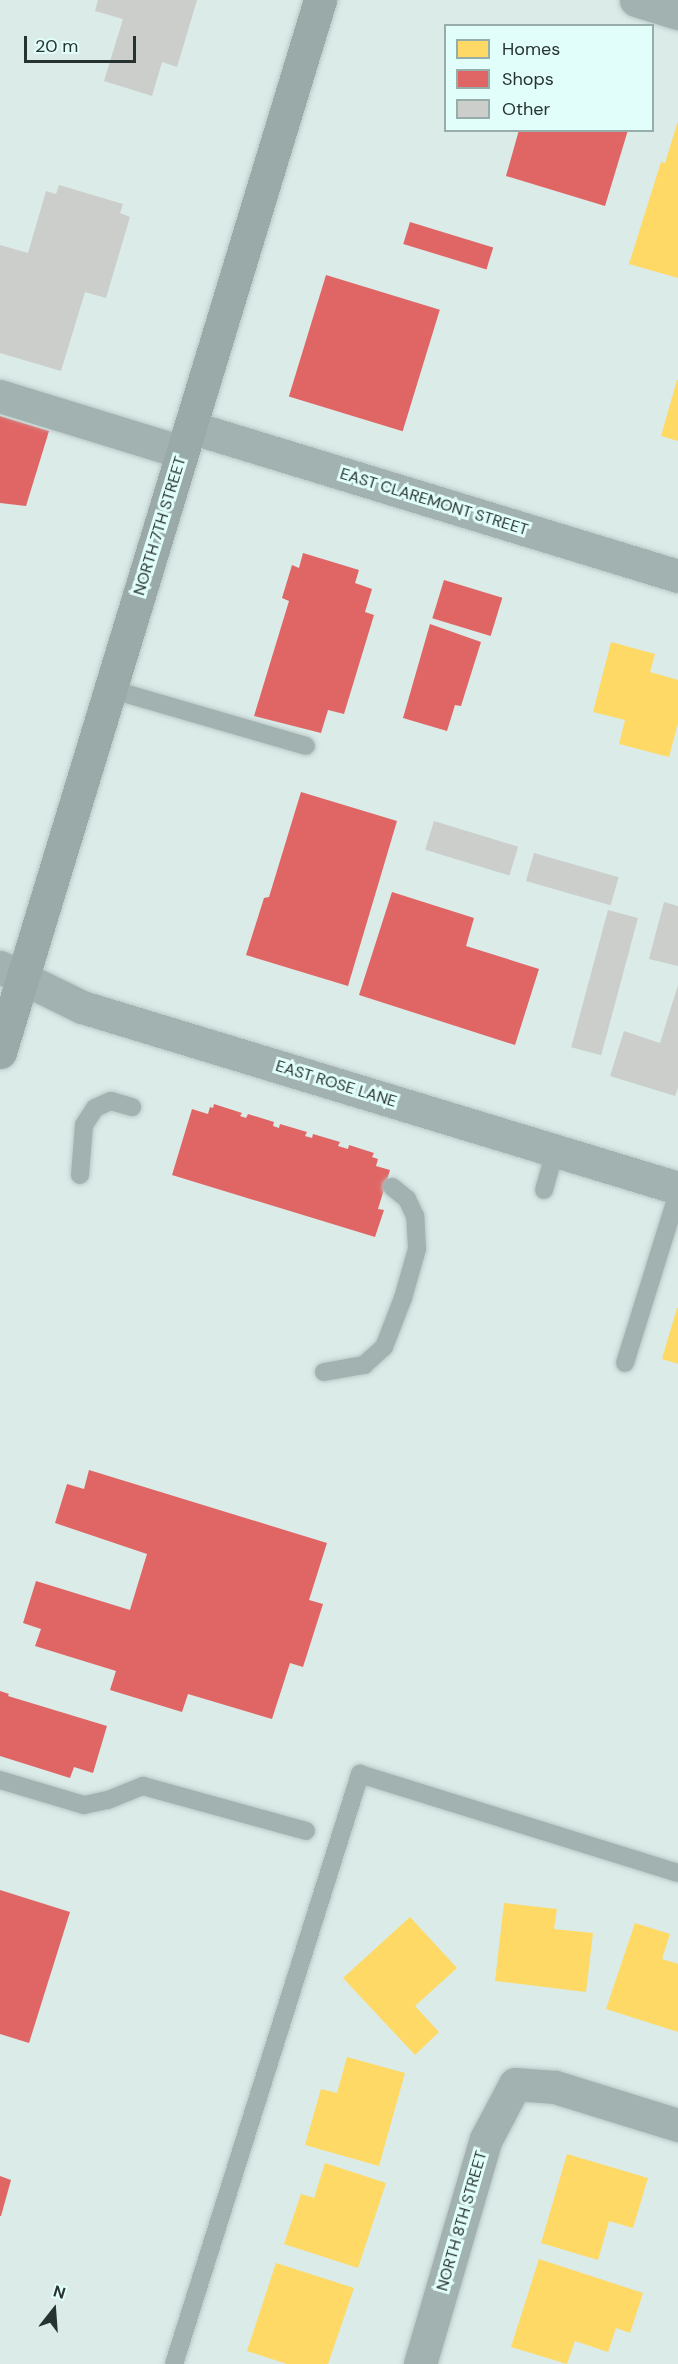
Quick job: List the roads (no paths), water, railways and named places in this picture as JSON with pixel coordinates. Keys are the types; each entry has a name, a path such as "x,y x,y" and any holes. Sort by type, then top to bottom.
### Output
{"main road":[{"name":"NORTH 7TH STREET","path":"0,1052 11,973 110,689 320,0"}],"street":[{"path":"636,0 678,14"},
{"name":"EAST CLAREMONT STREET","path":"0,396 186,439 678,576"},
{"name":"EAST ROSE LANE","path":"11,973 82,1007 678,1188"},
{"name":"NORTH 8TH STREET","path":"420,2364 486,2139 515,2084 555,2087 678,2125"}],"lane":[{"path":"110,689 306,746"},
{"path":"80,1175 84,1125 94,1108 111,1101 132,1107"},
{"path":"544,1190 555,1151"},
{"path":"324,1372 364,1365 384,1347 403,1298 417,1249 415,1216 407,1199 392,1187"},
{"path":"626,1363 678,1193"},
{"path":"174,2364 360,1774 678,1874"},
{"path":"0,1780 84,1805 108,1800 143,1786 306,1831"}]}
